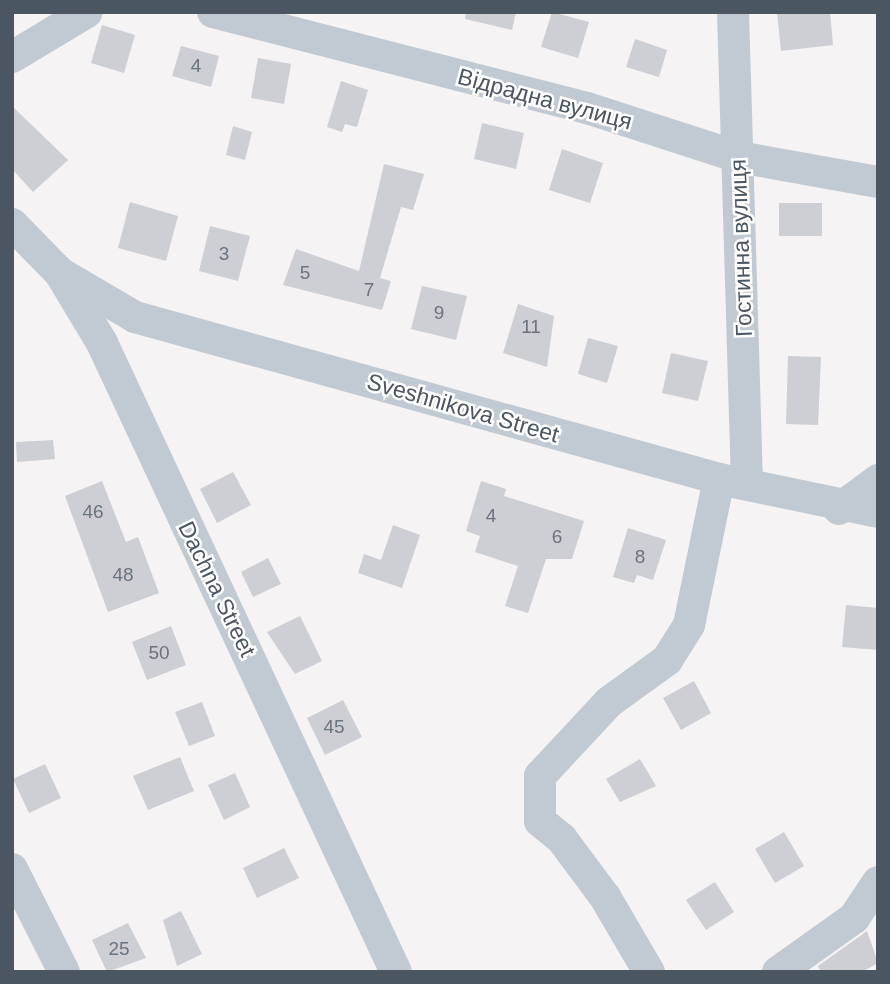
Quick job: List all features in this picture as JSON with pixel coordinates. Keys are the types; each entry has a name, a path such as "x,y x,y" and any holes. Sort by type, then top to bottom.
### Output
{"street":[{"path":"12,57 87,12"},
{"name":"Відрадна вулиця","path":"213,12 587,107 739,157 878,183"},
{"name":"Гостинна вулиця","path":"649,972 605,897 562,839 540,821 540,776 610,702 667,660 689,625 733,482 739,157 733,12"},
{"name":"Dachna Street","path":"12,224 60,273 102,343 396,972"},
{"name":"Sveshnikova Street","path":"60,273 135,317 733,482 839,509 878,512"},
{"path":"839,509 878,480"},
{"path":"12,869 64,972"},
{"path":"778,972 854,918 878,882"}],"building":[{"path":"466,12 516,12 512,30 465,19"},
{"path":"552,12 589,22 578,58 541,47"},
{"path":"777,12 830,12 833,45 781,51"},
{"path":"102,25 135,35 124,73 91,63"},
{"path":"635,39 667,50 659,77 626,67"},
{"path":"181,46 219,56 211,87 172,76"},
{"path":"258,58 291,64 284,104 251,98"},
{"path":"341,81 368,90 357,127 345,124 342,132 327,127"},
{"path":"12,106 68,160 33,192 12,169"},
{"path":"482,123 524,133 516,169 474,159"},
{"path":"233,126 252,132 245,160 226,155"},
{"path":"562,149 603,163 590,203 549,190"},
{"path":"384,164 424,174 413,210 401,207 380,278 391,281 382,310 283,285 296,249 359,271"},
{"path":"130,202 178,216 166,261 118,248"},
{"path":"779,203 822,203 822,236 779,236"},
{"path":"210,226 250,236 238,281 199,271"},
{"path":"422,286 467,296 456,340 411,329"},
{"path":"518,304 554,316 547,367 503,353"},
{"path":"588,338 618,346 607,383 578,374"},
{"path":"671,353 708,361 698,401 662,393"},
{"path":"788,356 821,357 818,425 786,424"},
{"path":"53,440 55,459 17,462 16,442"},
{"path":"233,472 251,505 217,523 200,489"},
{"path":"102,481 126,542 138,537 159,593 108,612 65,496"},
{"path":"481,481 506,489 504,496 584,521 572,559 546,559 528,613 505,606 518,566 475,552 480,536 466,531"},
{"path":"393,525 420,535 402,588 358,573 364,554 381,560"},
{"path":"628,528 666,540 653,580 637,575 634,583 613,577"},
{"path":"268,558 281,584 253,597 241,572"},
{"path":"846,605 878,608 878,650 842,647"},
{"path":"300,616 322,661 295,674 267,632"},
{"path":"171,626 186,665 147,680 132,642"},
{"path":"694,681 711,713 681,730 663,698"},
{"path":"343,700 362,737 325,755 307,718"},
{"path":"202,702 215,736 189,746 175,712"},
{"path":"180,757 194,791 148,810 133,776"},
{"path":"640,759 656,786 620,802 606,779"},
{"path":"45,764 61,798 29,813 13,779"},
{"path":"235,773 250,807 224,820 208,785"},
{"path":"784,832 804,866 775,883 755,849"},
{"path":"284,848 299,878 257,898 243,868"},
{"path":"715,882 734,912 706,930 686,900"},
{"path":"181,911 202,954 177,966 163,920"},
{"path":"128,923 146,958 107,972 92,940"},
{"path":"867,931 878,963 862,972 821,972 818,966"}]}
